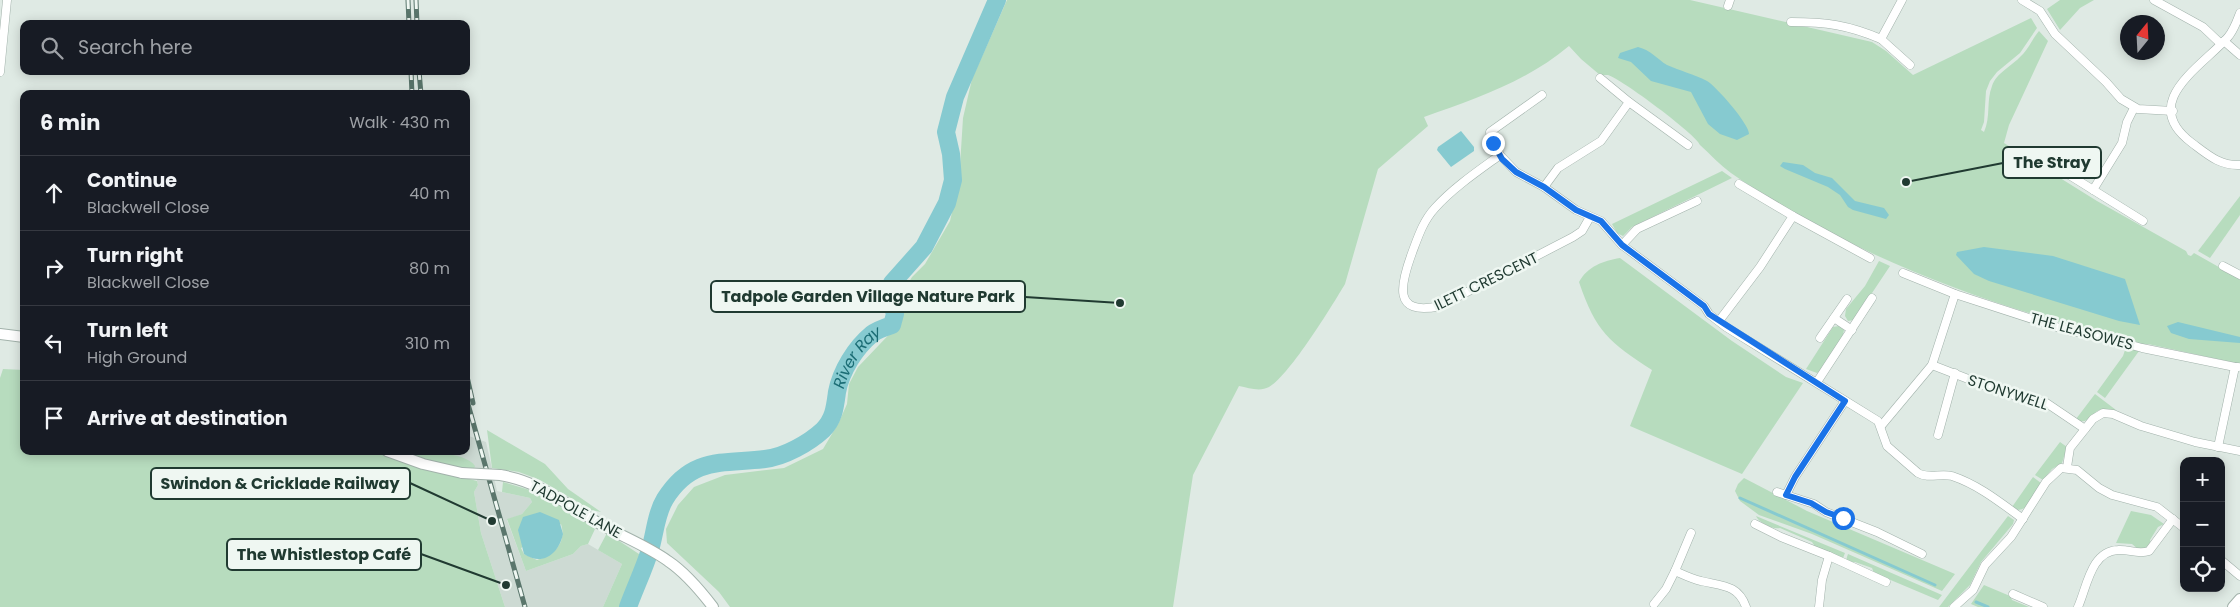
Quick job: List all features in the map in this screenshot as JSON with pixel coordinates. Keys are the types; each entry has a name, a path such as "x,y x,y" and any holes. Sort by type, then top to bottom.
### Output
{"street":[{"path":"0,72 7,0"},
{"path":"1881,39 1902,0"},
{"path":"2022,0 2040,11 2055,34 2106,82 2116,96 2134,108 2172,111"},
{"path":"2154,0 2203,27 2240,55"},
{"path":"2240,13 2236,26 2223,42 2181,82 2174,94 2172,111 2178,129 2190,141 2220,162 2240,166"},
{"path":"1791,22 1830,22 1853,28 1881,39 1910,65"},
{"path":"1600,78 1629,102 1688,145"},
{"path":"1542,95 1492,129 1491,138 1500,155 1516,172 1544,187 1572,208 1603,223 1611,235 1622,245 1704,306 1709,314 1719,321 1878,421 1886,446 1918,473 1924,476 1945,475 1962,480 1984,492 2023,519"},
{"path":"1544,187 1558,168 1601,141 1629,102"},
{"path":"2093,190 2122,143 2127,122 2134,108"},
{"name":"ILETT CRESCENT","path":"1500,155 1443,200 1425,222 1401,282 1402,295 1406,302 1420,308 1440,306 1573,238 1582,230 1590,217"},
{"path":"2053,162 2058,168 2143,221"},
{"path":"1739,184 1792,216 1870,258"},
{"path":"1622,245 1637,229 1697,201"},
{"path":"1719,321 1760,267 1792,216"},
{"path":"2223,266 2240,275"},
{"name":"THE LEASOWES","path":"1903,273 1955,294 2072,332 2085,332 2134,344 2142,348 2238,367 2218,447"},
{"path":"1881,426 1932,365 1955,294"},
{"path":"1817,382 1872,298"},
{"path":"1820,338 1847,299"},
{"path":"1834,318 1852,330"},
{"path":"0,334 20,336"},
{"name":"STONYWELL","path":"1932,365 1994,389 2048,403 2085,429"},
{"name":"STONYWELL","path":"1938,435 1955,373"},
{"path":"1786,495 1795,477 1845,401"},
{"path":"2067,467 2069,450 2085,429 2095,417 2110,413 2141,426 2218,447 2240,451"},
{"name":"TADPOLE LANE","path":"398,455 422,464 462,473 500,475 538,486 595,522 668,561 693,583 714,607"},
{"path":"1954,607 1973,590 1985,565 2011,537 2046,482 2058,469 2067,467 2077,470 2105,492 2151,504 2180,525"},
{"path":"1776,492 1814,504 1826,512 1876,532 1922,554"},
{"path":"2078,607 2090,572 2101,558 2116,550 2140,553 2149,551 2173,519"},
{"path":"1755,524 1810,550 1829,556 1886,582"},
{"path":"1654,604 1666,590 1691,533"},
{"path":"1819,607 1822,580 1829,556"},
{"path":"2225,563 2240,576"},
{"path":"1675,571 1697,580 1714,582 1735,590 1742,597 1746,607"},
{"path":"2013,594 2044,607"},
{"path":"2232,607 2240,599"}],"shaded area":[{"path":"470,436 486,442 497,491 530,498 532,502 522,514 507,520 526,571 573,554 581,546 588,544 622,564 603,607 505,607 481,533 474,492 478,485 474,469 417,455 470,455"}],"green space":[{"path":"1007,0 1690,0 1872,42 1886,51 1913,75 2031,18 2037,28 2020,53 1997,72 1990,81 1986,91 1984,122 1981,130 1984,132 1986,126 1989,97 1994,81 2024,53 2039,31 2048,41 2009,125 2004,143 2097,201 2186,251 2188,255 2191,256 2194,253 2240,279 2240,364 2148,344 2141,345 2135,341 2070,326 1935,280 1850,243 1769,198 1731,173 1673,119 1615,78 1608,75 1600,75 1569,46 1553,59 1518,80 1424,117 1428,126 1378,169 1345,284 1339,294 1298,355 1277,380 1269,387 1262,389 1239,386 1193,475 1173,607 730,607 719,592 667,543 666,529 678,505 694,487 725,475 784,468 823,449 847,404 849,384 858,367 900,323 906,305 906,287 912,277 925,264 950,221 959,182 963,118 972,79"},
{"path":"2060,0 2094,0 2080,8 2060,30 2047,9"},
{"path":"1722,171 1732,178 1632,227 1623,236 1617,233 1612,224"},
{"path":"2240,196 2240,215 2210,258 2198,251"},
{"path":"1620,258 1732,341 1786,377 1803,383 1742,474 1630,426 1652,370 1614,343 1606,334 1592,313 1579,282 1596,265"},
{"path":"1879,261 1890,266 1854,320 1848,321 1845,316 1846,309 1865,286"},
{"path":"1839,326 1844,330 1842,339 1819,372 1806,369 1833,327"},
{"path":"2126,347 2139,351 2105,398 2097,392 2123,356"},
{"path":"3,369 20,370 20,455 386,455 407,463 477,481 478,485 474,492 481,533 505,607 0,607 0,378"},
{"path":"2095,394 2116,410 2099,410 2086,421 2076,419"},
{"path":"487,430 545,464 568,489 601,512 591,510 540,480 519,472 492,468"},
{"path":"2060,442 2067,447 2062,463 2052,469 2043,480 2035,475"},
{"path":"411,455 452,455 462,457 475,466 474,469 455,467"},
{"path":"2033,477 2041,483 2030,503 2026,507 2017,510 2012,507"},
{"path":"1744,478 1807,511 1955,574 1942,591 1812,534 1759,515 1740,501 1735,491 1738,484"},
{"path":"503,482 553,497 595,529 588,544 581,546 573,554 526,571 507,519 522,514 532,502 530,498 502,492","holes":["561,524 561,542 549,555 537,560 524,554 521,548"]},
{"path":"2131,511 2151,515 2164,524 2158,527 2150,540 2151,544 2146,549 2138,549 2132,544 2116,543"},
{"path":"1756,516 1845,553 1843,558 1816,548 1812,542 1780,528 1766,525"},
{"path":"2008,516 2014,520 2013,524 1981,562 1970,585 1948,607 1939,607"},
{"path":"607,533 639,554 640,563 622,607 603,607 622,564 598,550"},
{"path":"1848,554 1942,595 1938,600 1874,573 1872,568 1855,562 1850,563 1846,560"},
{"path":"1984,585 2010,596 2012,600 2029,607 1978,607 1971,604"}],"water":[{"path":"1638,47 1650,52 1667,65 1711,84 1739,115 1749,134 1737,140 1720,134 1708,124 1691,92 1651,81 1631,62 1618,58 1620,53"},
{"path":"1461,131 1474,147 1474,151 1451,167 1437,150 1438,147"},
{"path":"1783,162 1803,165 1815,173 1832,178 1855,201 1884,208 1889,215 1886,219 1853,210 1848,207 1840,195 1828,187 1785,169 1780,166"},
{"path":"1984,247 2053,256 2125,279 2140,325 2119,321 1989,281 1974,274 1956,255 1957,252"},
{"path":"2178,322 2240,337 2240,343 2189,339 2171,333 2167,326"},
{"path":"540,512 559,520 563,534 554,552 549,556 538,559 524,554 518,530 523,517"}],"waterway":[{"name":"River Ray","path":"628,607 650,550 660,511 665,499 675,485 686,475 697,469 722,463 772,458 796,449 817,435 827,426 832,417 839,384 845,368 855,353 872,334 892,325 895,314 889,295 892,283 924,247 947,203 953,180 951,154 946,132 955,97 997,0"},
{"path":"1740,498 1935,585"},
{"path":"1976,602 1988,607"}],"railway":[{"path":"408,0 409,20"},
{"path":"416,0 417,20"},
{"path":"411,75 412,90"},
{"path":"419,75 421,90"},
{"path":"470,390 473,403"},
{"path":"470,411 525,607"}],"place":[{"name":"The Stray","path":"1906,182"},
{"name":"Tadpole Garden Village Nature Park","path":"1120,303"},
{"name":"Swindon & Cricklade Railway","path":"492,521"},
{"name":"The Whistlestop Café","path":"506,585"}],"route":[{"path":"1493,143 1502,159 1516,172 1544,187 1576,210 1601,221 1611,235 1622,245 1704,306 1709,314 1726,327 1736,331 1784,364 1817,382 1845,401 1827,430 1818,440 1786,495 1814,504 1826,512 1843,518"}]}
